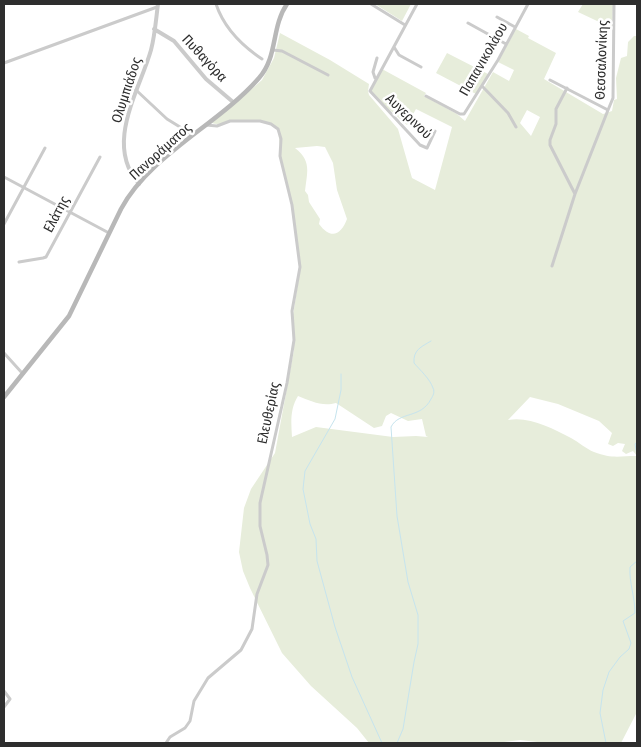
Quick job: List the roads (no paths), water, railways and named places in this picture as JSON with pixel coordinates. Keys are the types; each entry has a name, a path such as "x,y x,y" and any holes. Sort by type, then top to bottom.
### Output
{"main road":[{"name":"Πανοράματος","path":"4,398 69,316 126,201 139,184 262,75 269,64 278,21 286,4"}],"street":[{"path":"216,4 222,19 233,35 246,48 262,59"},
{"path":"371,4 404,25"},
{"name":"Αυγερινού","path":"416,4 370,89 370,94 390,112 417,142 427,148 435,131"},
{"name":"Παπανικολάου","path":"426,96 462,115 482,86 528,4"},
{"name":"Θεσσαλονίκης","path":"550,80 608,110 613,98 614,4"},
{"path":"154,29 158,6"},
{"path":"4,63 158,6"},
{"path":"498,18 515,27"},
{"path":"468,23 506,44"},
{"name":"Ολυμπιάδος","path":"139,184 129,171 124,149 126,126 151,48 154,29"},
{"name":"Πυθαγόρα","path":"154,29 174,41 206,78 233,102"},
{"path":"393,47 399,55 421,67"},
{"path":"273,50 282,50 328,75"},
{"path":"376,78 373,72 377,58"},
{"path":"482,86 508,113 516,127"},
{"path":"567,88 556,109 556,124 550,145 575,194"},
{"path":"136,90 167,119 193,136"},
{"path":"552,266 575,194 608,110"},
{"name":"Ελευθερίας","path":"166,743 170,737 185,728 190,722 194,701 208,678 241,650 252,629 258,594 268,565 268,555 260,526 260,503 289,370 294,340 292,311 300,267 292,205 280,156 281,139 278,129 271,124 260,121 230,120 217,126 206,125"},
{"path":"4,224 45,148"},
{"name":"Ελάτης","path":"19,262 45,258 100,157"},
{"path":"4,177 110,233"},
{"path":"4,352 23,374"},
{"path":"4,691 10,699 4,707"}],"waterway":[{"path":"397,743 403,729 418,644 418,615 408,582 397,516 391,427 399,419 422,410 434,394 432,385 414,363 416,352 431,341"},
{"path":"341,374 341,390 335,419 305,471 303,489 310,524 316,539 317,561 335,627 352,677 382,743"},
{"path":"637,442 635,444 637,455"},
{"path":"606,743 600,713 603,690 609,672 620,657 629,649 631,643 623,621 635,613 630,567 637,561"}]}
